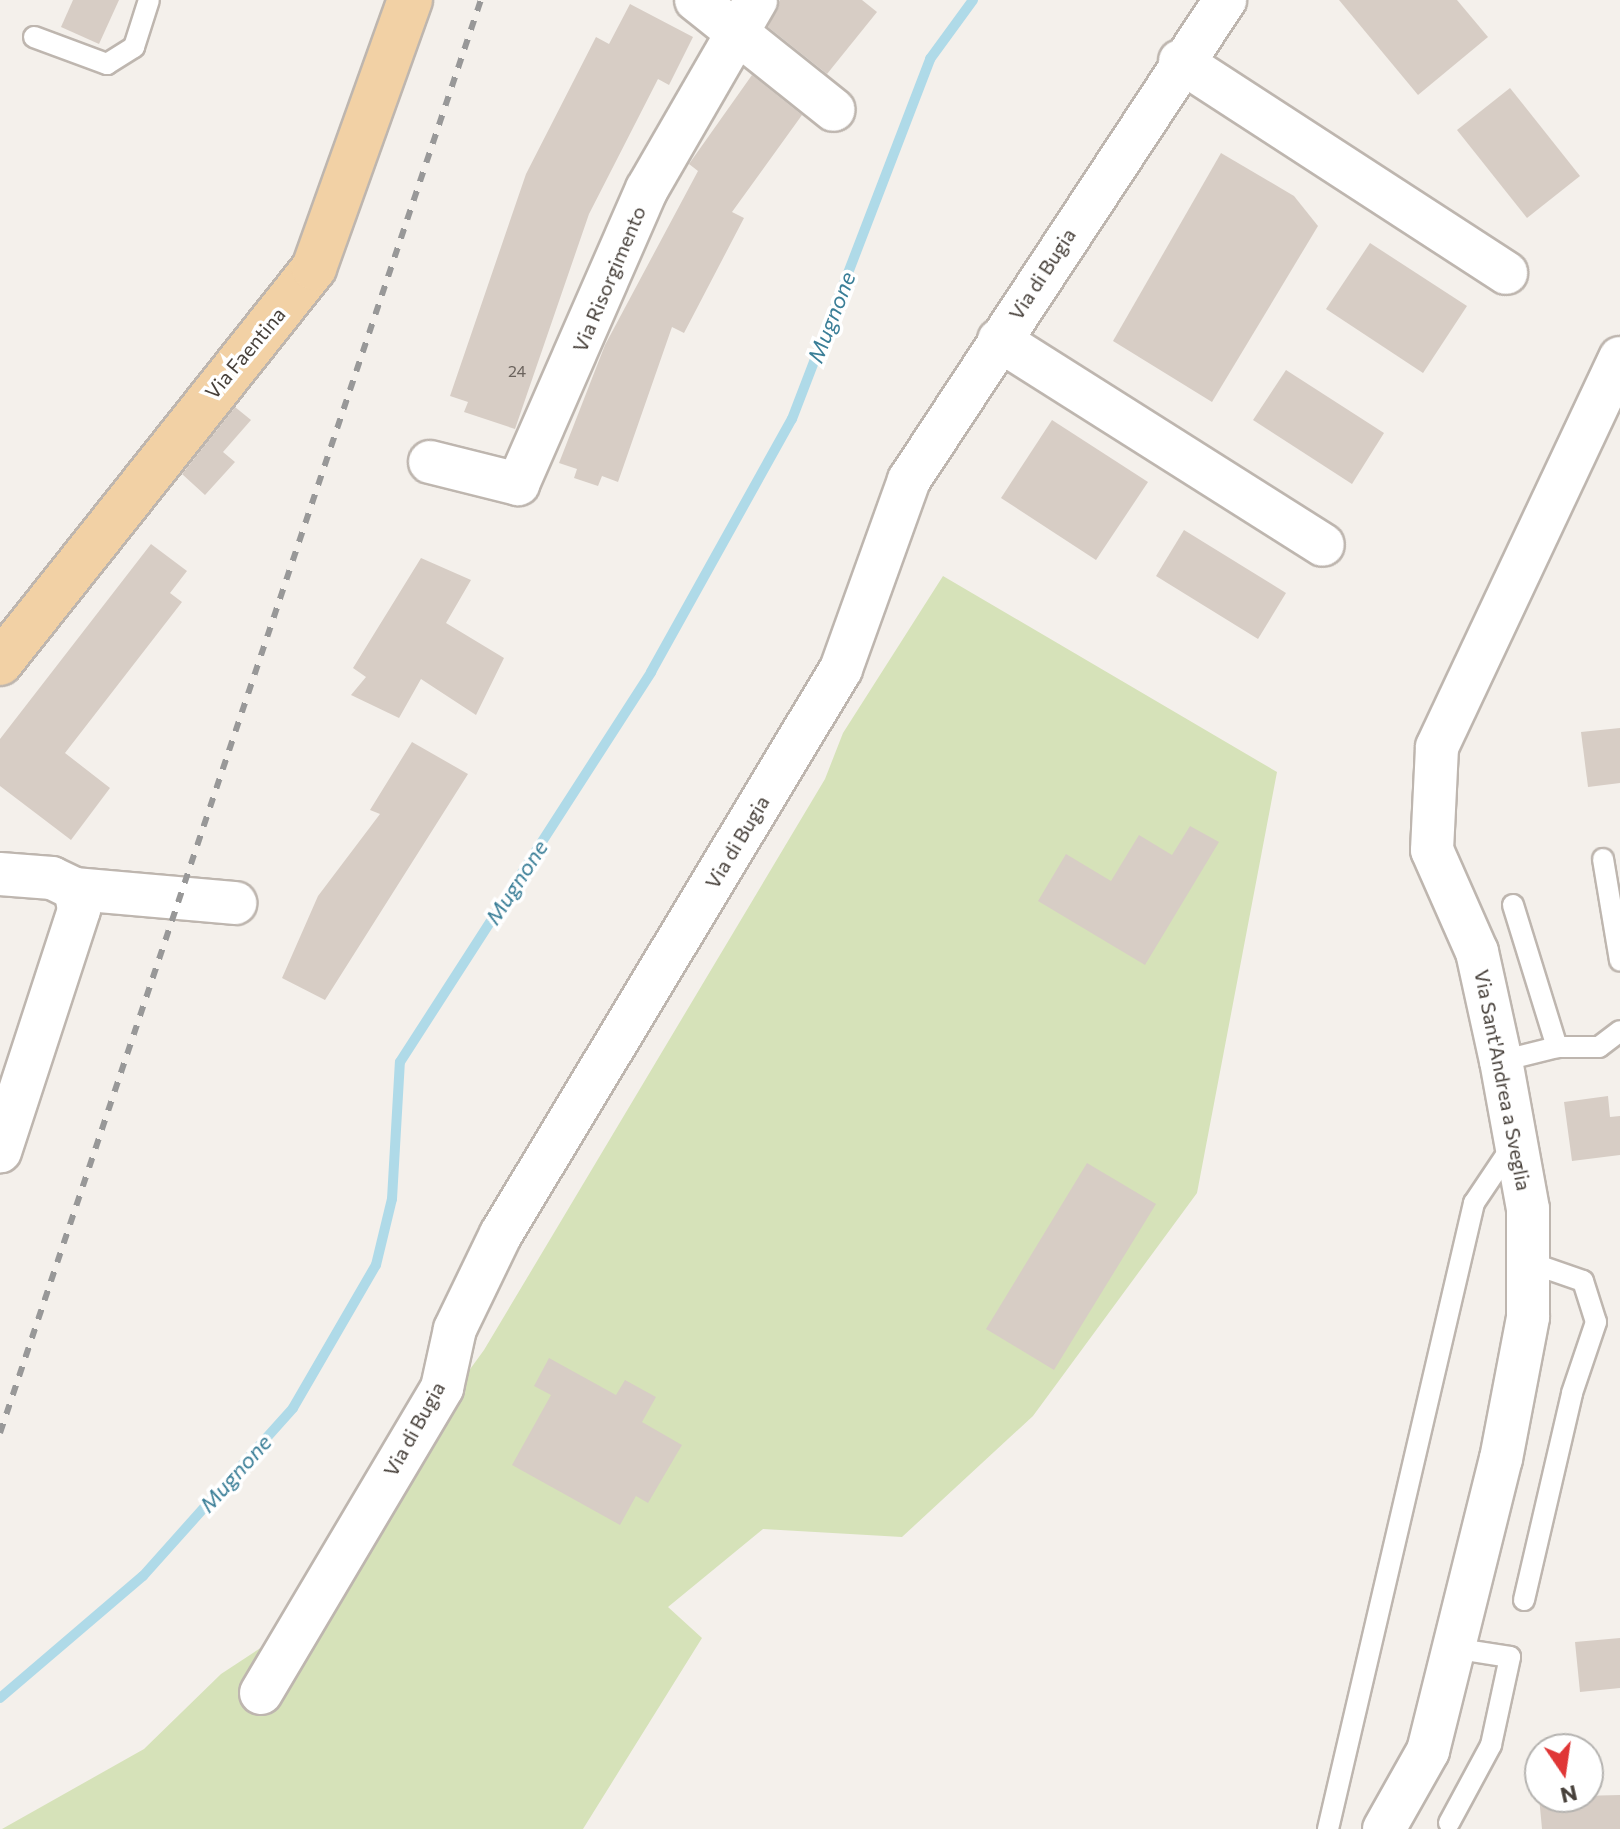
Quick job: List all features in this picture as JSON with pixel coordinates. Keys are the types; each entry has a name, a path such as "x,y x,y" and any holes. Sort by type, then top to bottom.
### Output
{"main road":[{"name":"Via Faentina","path":"0,663 314,268 410,0"}],"street":[{"path":"696,0 745,15 834,110"},
{"name":"Via di Bugia","path":"261,1693 442,1388 455,1329 501,1234 841,669 909,480 1180,61 1225,0"},
{"name":"Via Risorgimento","path":"430,462 518,484 647,189 745,15"},
{"path":"1180,61 1506,273"},
{"path":"999,340 1323,545"},
{"name":"Via Sant'Andrea a Sveglia","path":"1386,1828 1428,1751 1501,1459 1528,1317 1528,1262 1515,1141 1501,1061 1477,952 1432,850 1437,747 1620,358"},
{"path":"0,874 52,878 75,889 235,903"},
{"path":"0,1151 79,910 75,889"}],"lane":[{"path":"34,37 107,64 134,47 149,0"},
{"path":"1603,859 1620,961"},
{"path":"1513,905 1557,1047"},
{"path":"1501,1061 1557,1047 1599,1047 1620,1031"},
{"path":"1328,1829 1474,1203 1515,1141"},
{"path":"1524,1600 1572,1393 1596,1322 1583,1281 1528,1262"},
{"path":"1449,1823 1491,1745 1510,1657 1452,1648"}],"green space":[{"path":"943,576 1277,772 1197,1193 1033,1416 902,1537 763,1529 668,1607 702,1638 583,1829 2,1829 144,1749 221,1674 274,1639 484,1350 825,779 843,733"}],"building":[{"path":"73,0 119,0 99,44 61,27"},
{"path":"780,0 862,0 877,12 827,74 768,27"},
{"path":"1339,0 1457,0 1488,37 1418,95"},
{"path":"630,4 693,37 669,85 658,79 589,214 515,429 464,412 468,402 450,396 526,174 596,37 609,44"},
{"path":"752,75 802,115 732,212 744,218 684,333 672,327 618,482 602,476 598,486 574,478 577,469 559,463 605,345 698,171 689,164"},
{"path":"1510,88 1580,176 1527,218 1457,130"},
{"path":"1221,153 1294,196 1318,226 1212,402 1113,341"},
{"path":"1370,243 1467,306 1423,373 1326,309"},
{"path":"1286,370 1384,433 1352,484 1253,420"},
{"path":"235,407 251,420 223,452 235,462 205,495 182,474"},
{"path":"1052,420 1148,482 1096,560 1001,498"},
{"path":"1184,530 1286,593 1258,639 1156,576"},
{"path":"151,544 187,571 170,593 182,602 65,753 110,788 71,840 0,786 0,739"},
{"path":"421,558 471,580 446,623 504,658 476,715 421,679 399,718 351,695 366,677 353,668"},
{"path":"1620,728 1620,783 1588,787 1581,732"},
{"path":"412,742 468,774 325,1000 282,978 318,896 380,814 370,810"},
{"path":"1190,826 1219,842 1145,965 1038,901 1066,854 1111,881 1139,835 1172,855"},
{"path":"1608,1096 1610,1117 1620,1116 1620,1155 1572,1161 1564,1102"},
{"path":"1087,1163 1156,1204 1054,1370 986,1329"},
{"path":"549,1358 616,1395 625,1380 656,1397 642,1422 682,1445 648,1503 636,1496 620,1525 512,1465 551,1395 534,1386"},
{"path":"1620,1638 1620,1688 1580,1692 1575,1642"},
{"path":"1604,1795 1620,1795 1620,1829 1542,1829 1540,1813 1604,1813"}],"waterway":[{"name":"Mugnone","path":"0,1698 143,1576 293,1408 376,1265 392,1199 400,1062 651,672 792,419 930,59 973,0"}],"railway":[{"path":"0,1433 481,0"}]}
